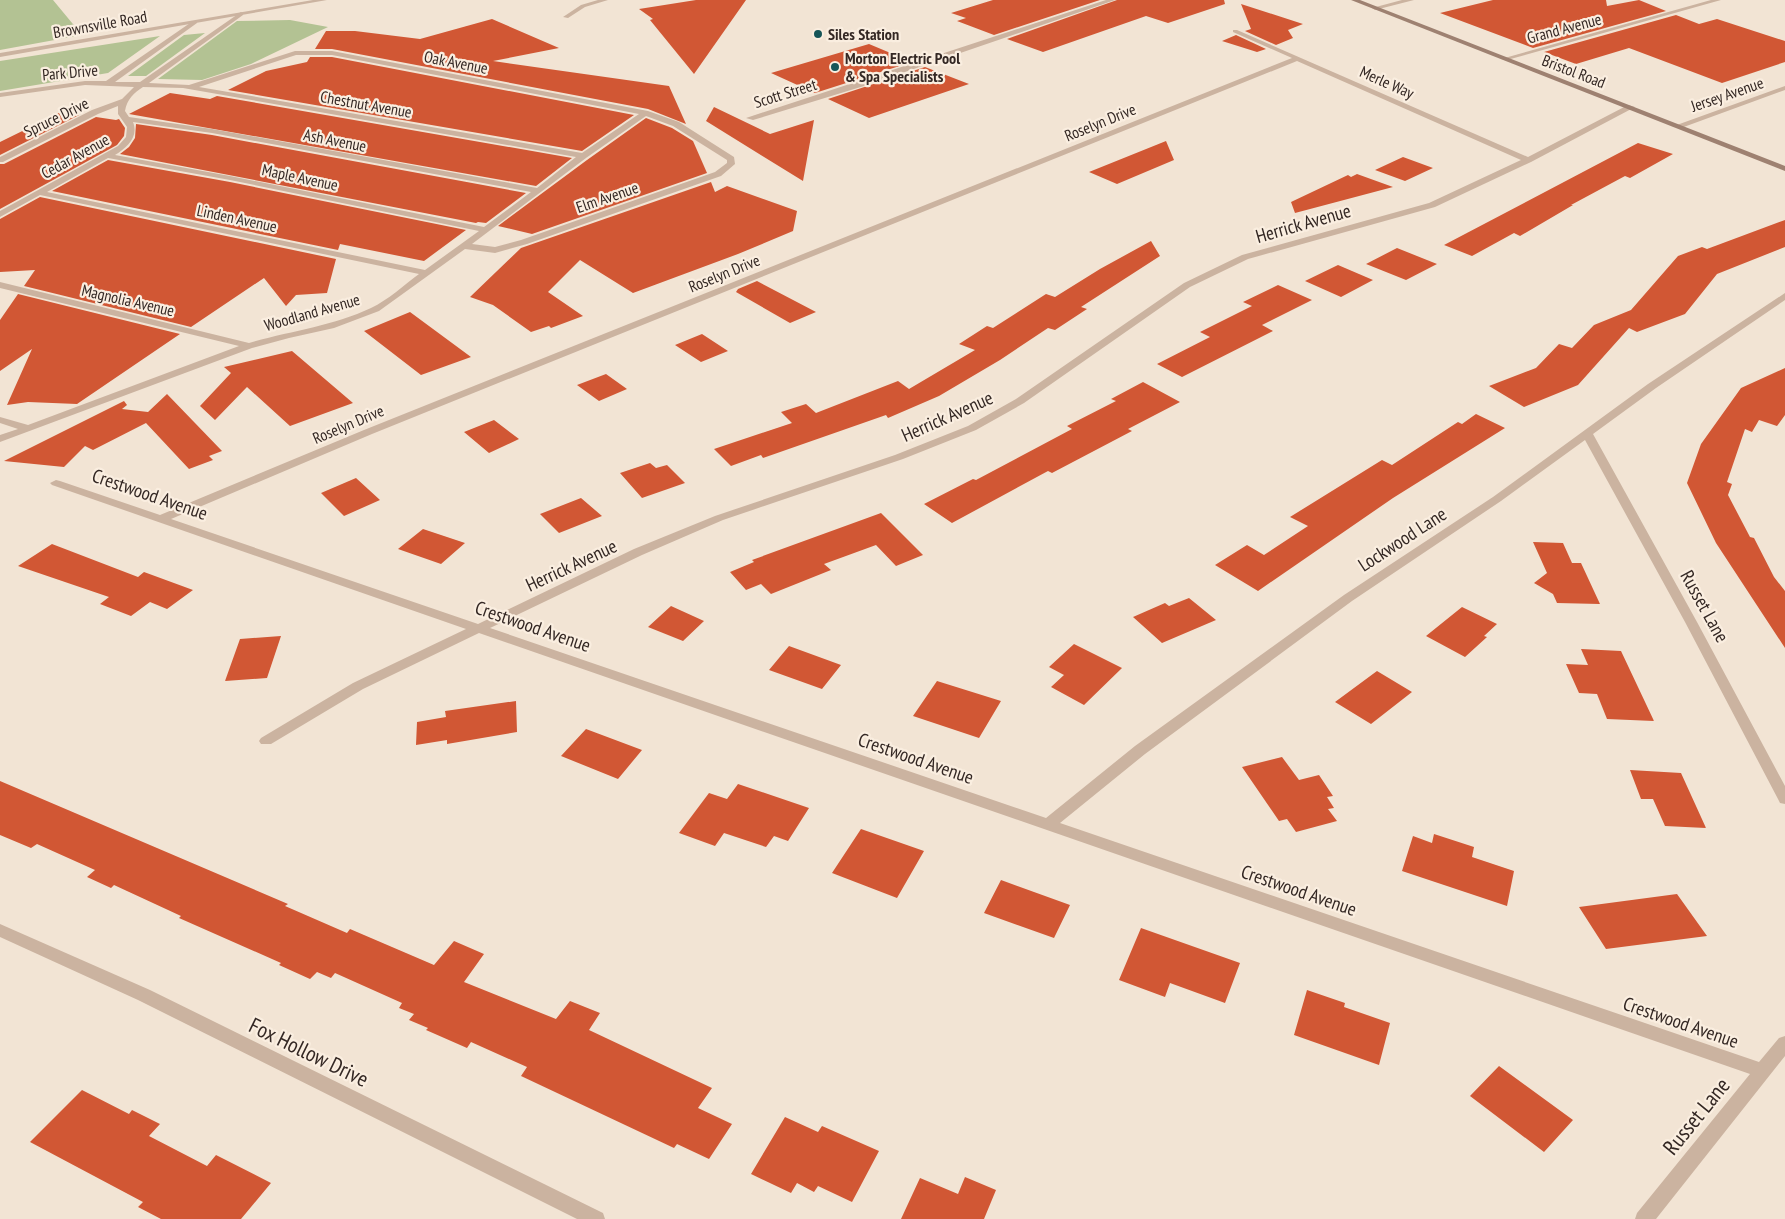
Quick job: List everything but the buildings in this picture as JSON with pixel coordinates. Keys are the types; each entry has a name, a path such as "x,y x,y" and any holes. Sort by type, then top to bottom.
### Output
{"main road":[{"name":"Bristol Road","path":"1354,0 1785,169"}],"street":[{"name":"Brownsville Road","path":"0,56 324,0"},
{"path":"566,17 589,2 605,0"},
{"name":"Scott Street","path":"750,118 869,81 1112,0"},
{"path":"1375,8 1411,0"},
{"name":"Grand Avenue","path":"1505,59 1718,0"},
{"path":"124,101 132,92 241,14"},
{"path":"108,83 195,22"},
{"name":"Merle Way","path":"1235,30 1528,160"},
{"name":"Oak Avenue","path":"190,87 294,53 315,52 503,85 646,114 676,124 714,146"},
{"name":"Roselyn Drive","path":"162,519 368,432 1299,58"},
{"name":"Park Drive","path":"0,95 70,85 144,84"},
{"name":"Chestnut Avenue","path":"144,84 190,87 583,156"},
{"name":"Jersey Avenue","path":"1678,126 1785,88"},
{"name":"Cedar Avenue","path":"0,214 121,148 130,138 131,130 122,114 124,101"},
{"name":"Spruce Drive","path":"0,160 95,112 124,101"},
{"name":"Herrick Avenue","path":"266,741 358,686 638,552 719,518 899,456 972,428 1020,401 1187,286 1223,266 1245,258 1432,205 1528,160 1631,108"},
{"name":"Woodland Avenue","path":"0,439 249,346 286,335 331,326 376,309 426,274 583,156 646,114"},
{"name":"Ash Avenue","path":"126,119 212,131 538,191"},
{"name":"Elm Avenue","path":"463,246 487,250 501,249 718,174 728,168 731,164 731,159 714,146"},
{"name":"Maple Avenue","path":"109,156 230,178 485,230"},
{"name":"Linden Avenue","path":"41,192 426,274"},
{"name":"Magnolia Avenue","path":"0,285 249,346"},
{"name":"Lockwood Lane","path":"1047,824 1140,750 1348,598 1497,499 1652,386 1785,296"},
{"path":"0,420 27,428"},
{"name":"Russet Lane","path":"1587,434 1691,622 1785,799"},
{"name":"Crestwood Avenue","path":"56,483 1762,1071"},
{"name":"Fox Hollow Drive","path":"0,930 144,995 596,1219"},
{"name":"Russet Lane","path":"1644,1219 1785,1043"}],"green space":[{"path":"0,0 53,0 82,35 0,50"},
{"path":"290,20 328,27 251,64 202,80 158,79 237,21"},
{"path":"205,33 146,76 128,76 184,35"},
{"path":"160,36 108,73 0,91 0,61"}],"place":[{"name":"Siles Station","path":"818,34"},
{"name":"Morton Electric Pool & Spa Specialists","path":"835,67"}]}
